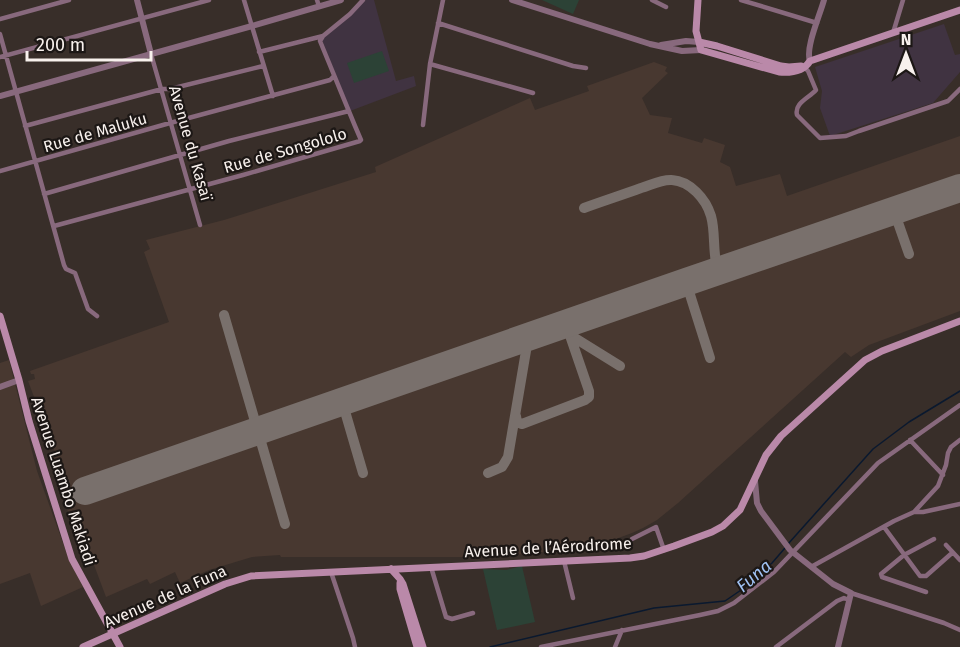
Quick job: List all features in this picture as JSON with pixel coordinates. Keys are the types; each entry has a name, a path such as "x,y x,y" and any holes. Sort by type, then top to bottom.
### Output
{"main road":[{"path":"698,0 696,31 700,46 726,49 781,66 807,65 960,10"},
{"name":"Avenue Luambo Makiadi","path":"0,316 29,421 72,559 120,647"},
{"name":"Avenue de l’Aérodrome","path":"407,568 630,558 664,550 712,532 723,526 740,510 766,455 781,436 865,360 882,351 960,321"},
{"path":"407,568 401,583 417,647"},
{"name":"Avenue de la Funa","path":"83,647 238,579 262,574 407,568"},
{"path":"387,569 401,583 423,647"}],"street":[{"path":"0,19 69,0"},
{"name":"Avenue du Kasaï","path":"137,0 200,225"},
{"path":"0,57 208,0"},
{"path":"244,0 273,96"},
{"path":"0,96 252,27 318,3 341,0"},
{"path":"259,52 323,36 363,0"},
{"path":"423,125 430,64 443,0"},
{"path":"512,0 657,46 687,41 700,46"},
{"path":"652,0 666,7"},
{"path":"741,0 817,22"},
{"path":"824,0 809,48 807,65 816,90 797,106 796,111 797,115 820,138 851,135 948,101 960,89"},
{"path":"893,33 903,0"},
{"path":"438,23 573,66 586,68"},
{"path":"0,34 66,269 75,273 88,309 97,316"},
{"name":"Rue de Songololo","path":"54,226 360,141 321,45 320,41 323,36"},
{"path":"430,64 532,93"},
{"path":"25,126 162,89 263,66"},
{"name":"Rue de Maluku","path":"0,171 330,80 334,76"},
{"path":"44,194 229,141 349,111"},
{"path":"0,387 19,380"},
{"path":"541,647 700,615 727,607 741,599 774,572 878,463 960,405"},
{"path":"910,440 943,475"},
{"path":"811,567 914,512 938,486 948,453 951,447 960,441"},
{"path":"755,482 757,503 782,539 792,551 833,584 850,596 944,623 960,630"},
{"path":"914,512 960,504"},
{"path":"632,539 656,526 664,550"},
{"path":"884,527 921,576 952,553"},
{"path":"926,592 882,577 882,573 904,555 934,539"},
{"path":"946,545 960,560"},
{"path":"564,561 573,598"},
{"path":"431,567 447,617 452,619 473,613"},
{"path":"331,571 355,647"},
{"path":"777,647 837,601 850,596"},
{"path":"838,647 850,596"},
{"path":"615,647 622,630"}],"shaded area":[{"path":"366,0 374,0 396,81 414,76 416,86 350,111 322,40"},
{"path":"944,24 955,55 960,54 960,72 933,103 830,136 820,108 822,91 815,67"},
{"path":"654,62 667,67 665,71 668,73 642,98 650,115 672,118 668,133 702,143 704,138 725,145 720,162 730,167 736,186 780,174 787,196 960,136 960,311 869,345 851,357 845,352 657,520 632,533 602,544 525,554 470,557 281,557 280,555 252,557 209,570 180,583 175,572 150,584 147,579 106,597 85,541 79,543 48,455 55,452 28,381 35,379 34,374 30,371 169,322 144,252 150,249 146,240 224,220 376,172 375,167 530,98 535,110 589,91 587,86"},
{"path":"9,360 37,471 68,557 83,587 41,606 30,573 0,584 0,363"}],"green space":[{"path":"542,0 579,0 573,14"},
{"path":"382,51 389,71 354,83 347,63"},
{"path":"522,566 535,622 497,630 483,569 506,570"}],"waterway":[{"name":"Funa","path":"788,544 873,449 909,422 960,391"},
{"name":"Funa","path":"490,647 654,608 725,601 744,588 785,548"}],"taxiway":[{"path":"584,208 660,181 679,181 691,187 709,210 718,271"},
{"path":"894,211 909,254"},
{"path":"686,282 710,358"},
{"path":"224,315 285,524"},
{"path":"516,416 517,422 522,424 589,397 589,391 566,324"},
{"path":"570,335 620,366"},
{"path":"488,473 502,467 508,457 526,351 524,338"},
{"path":"342,401 363,473"}],"runway":[{"path":"85,491 960,188"}]}
